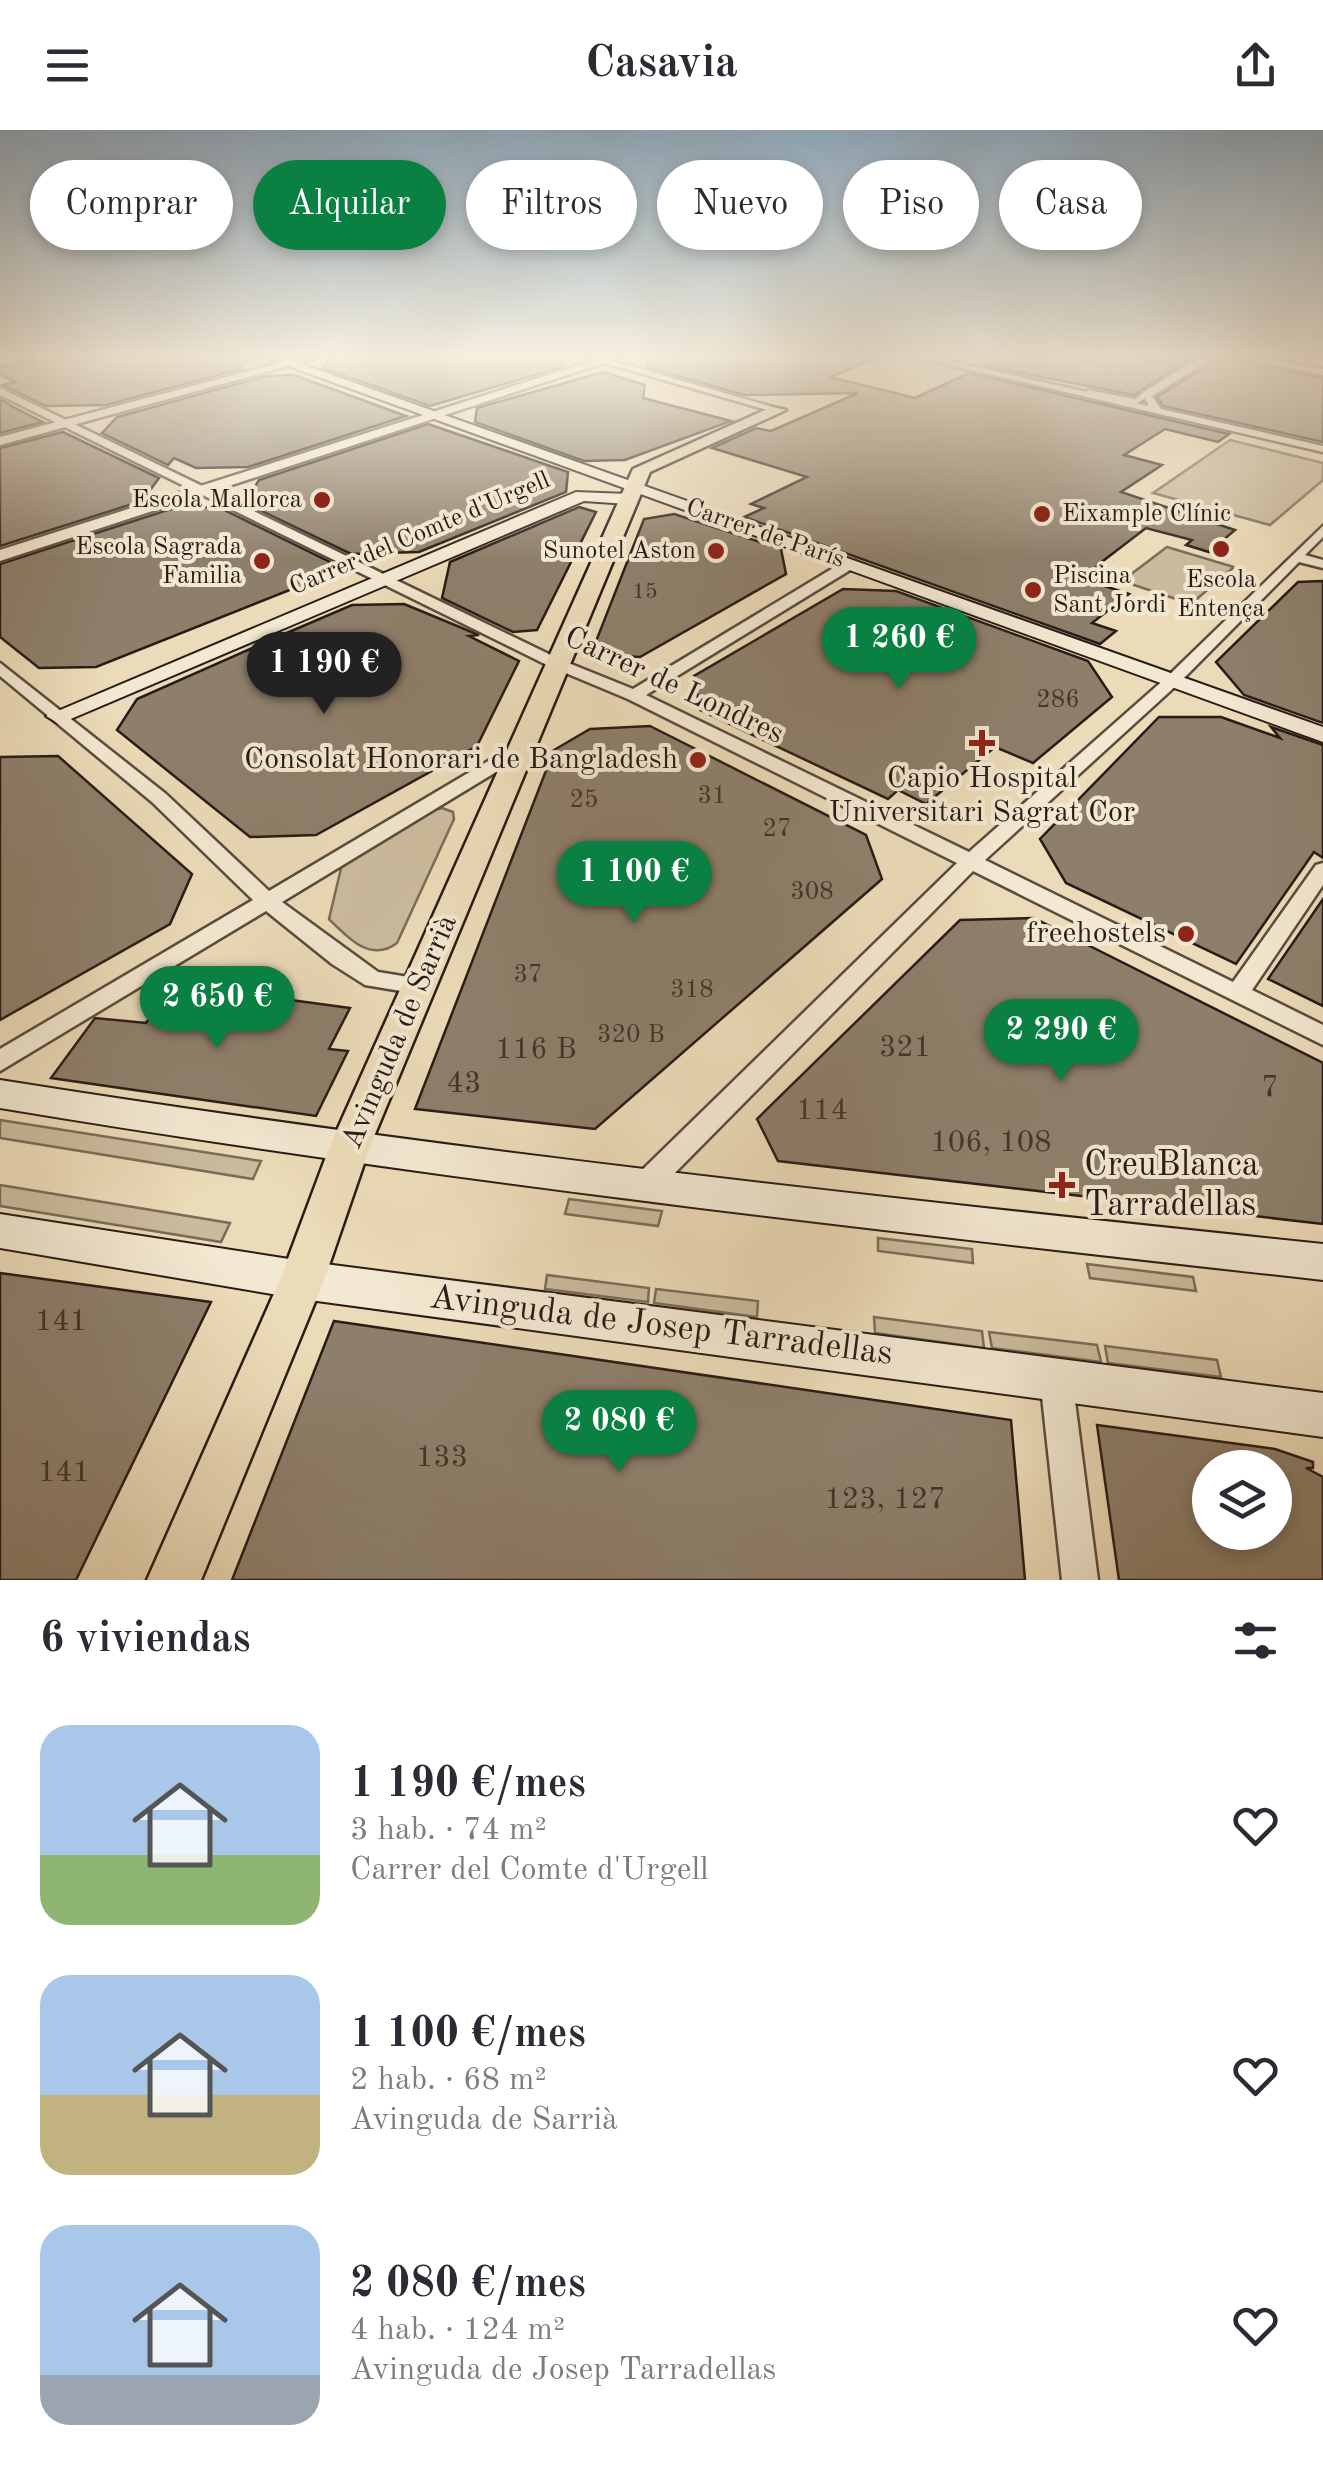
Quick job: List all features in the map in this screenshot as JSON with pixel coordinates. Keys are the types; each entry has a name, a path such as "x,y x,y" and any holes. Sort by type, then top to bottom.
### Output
{"main road":[{"name":"Carrer de París","path":"453,423 1323,735"},
{"path":"588,472 582,496 635,485 754,423"},
{"name":"Avinguda de Sarrià","path":"174,1580 302,1280 350,1146 635,485"},
{"name":"Carrer del Comte d'Urgell","path":"58,716 582,496"},
{"path":"0,1094 645,1185 1322,1266"},
{"name":"Avinguda de Josep Tarradellas","path":"0,1230 302,1280 1323,1415"}],"street":[{"path":"0,441 67,423"},
{"name":"Carrer de Londres","path":"67,423 555,663 634,695 968,864 1323,1036"},
{"path":"0,556 414,423"},
{"path":"1216,423 1323,449"},
{"path":"645,1185 968,864 1173,680 1323,530"},
{"path":"1296,557 1323,564"},
{"path":"634,695 850,564"},
{"path":"0,668 160,798 266,900 373,979 419,986"},
{"path":"0,1061 518,751"},
{"path":"1237,994 1323,870"},
{"path":"1056,1378 1080,1580"}],"shaded area":[{"path":"1230,440 1323,463 1323,480 1270,525 1153,493"},
{"path":"1167,547 1234,567 1191,604 1122,581"},
{"path":"442,808 453,812 454,819 397,943 378,950 360,946 329,919 342,864 429,811"},
{"path":"0,1120 261,1161 253,1179 0,1138"},
{"path":"0,1185 230,1223 221,1242 0,1206"},
{"path":"569,1199 662,1211 658,1226 565,1214"},
{"path":"878,1238 972,1249 973,1263 878,1251"},
{"path":"1087,1264 1193,1277 1196,1291 1090,1278"},
{"path":"547,1275 649,1288 648,1302 545,1289"},
{"path":"656,1289 758,1301 757,1317 654,1303"},
{"path":"874,1317 982,1331 984,1348 875,1333"},
{"path":"989,1332 1097,1345 1101,1362 992,1348"},
{"path":"1105,1346 1217,1360 1221,1377 1108,1363"}],"building":[{"path":"0,423 40,423 0,433"},
{"path":"112,423 385,423 248,467 196,468 174,458 168,465 102,433"},
{"path":"477,423 726,423 625,460 584,461"},
{"path":"790,423 1181,423 1229,434 1218,442 1165,429 1124,455 1162,465 1121,492 1235,530 1209,552 1186,545 1192,540 1146,528 1103,561 1083,579 1129,594 1092,623 1116,631 1100,644 744,517 764,508 751,504 807,477 712,448 756,428 771,431"},
{"path":"1237,423 1323,423 1323,442"},
{"path":"428,424 568,472 566,492 419,552 351,554 245,503 259,480"},
{"path":"63,432 159,478 142,501 0,546 0,448"},
{"path":"218,507 330,562 318,586 292,589 96,667 39,668 0,637 0,564 174,508"},
{"path":"579,507 596,512 537,630 513,632 442,598 450,562"},
{"path":"674,514 781,549 786,574 640,657 591,654 644,519"},
{"path":"1323,581 1323,723 1244,695 1216,662 1298,582"},
{"path":"843,589 896,591 1088,661 1112,697 1033,763 995,747 926,804 898,790 888,799 700,710 694,676"},
{"path":"404,604 479,635 469,636 519,661 477,746 316,835 250,837 117,730 137,699 282,635 352,605"},
{"path":"1159,717 1221,717 1280,738 1271,727 1323,745 1323,858 1314,852 1236,964 1066,883 1040,839"},
{"path":"650,726 866,835 882,879 595,1129 415,1109 554,750 590,729"},
{"path":"58,756 192,874 170,924 0,1020 0,757"},
{"path":"1323,899 1323,1006 1268,979"},
{"path":"1034,918 1323,1063 1323,1224 778,1161 757,1119 960,920"},
{"path":"173,984 350,1008 329,1049 348,1051 316,1116 51,1078 95,1018 146,1023"},
{"path":"0,1273 211,1302 76,1580 0,1580"},
{"path":"334,1321 1011,1420 1025,1580 232,1580"},
{"path":"1097,1425 1278,1450 1192,1450 1192,1550 1292,1550 1292,1455 1313,1462 1313,1468 1306,1468 1323,1477 1323,1580 1119,1580"}],"place":[{"name":"Escola Mallorca","path":"322,500"},
{"name":"Eixample Clínic","path":"1042,514"},
{"name":"Escola Entença","path":"1221,549"},
{"name":"Sunotel Aston","path":"716,551"},
{"name":"Escola Sagrada Familia","path":"262,561"},
{"name":"Piscina Sant Jordi","path":"1033,590"},
{"name":"Capio Hospital Universitari Sagrat Cor","path":"982,743"},
{"name":"Consolat Honorari de Bangladesh","path":"698,760"},
{"name":"freehostels","path":"1186,934"},
{"name":"CreuBlanca Tarradellas","path":"1062,1185"}]}
